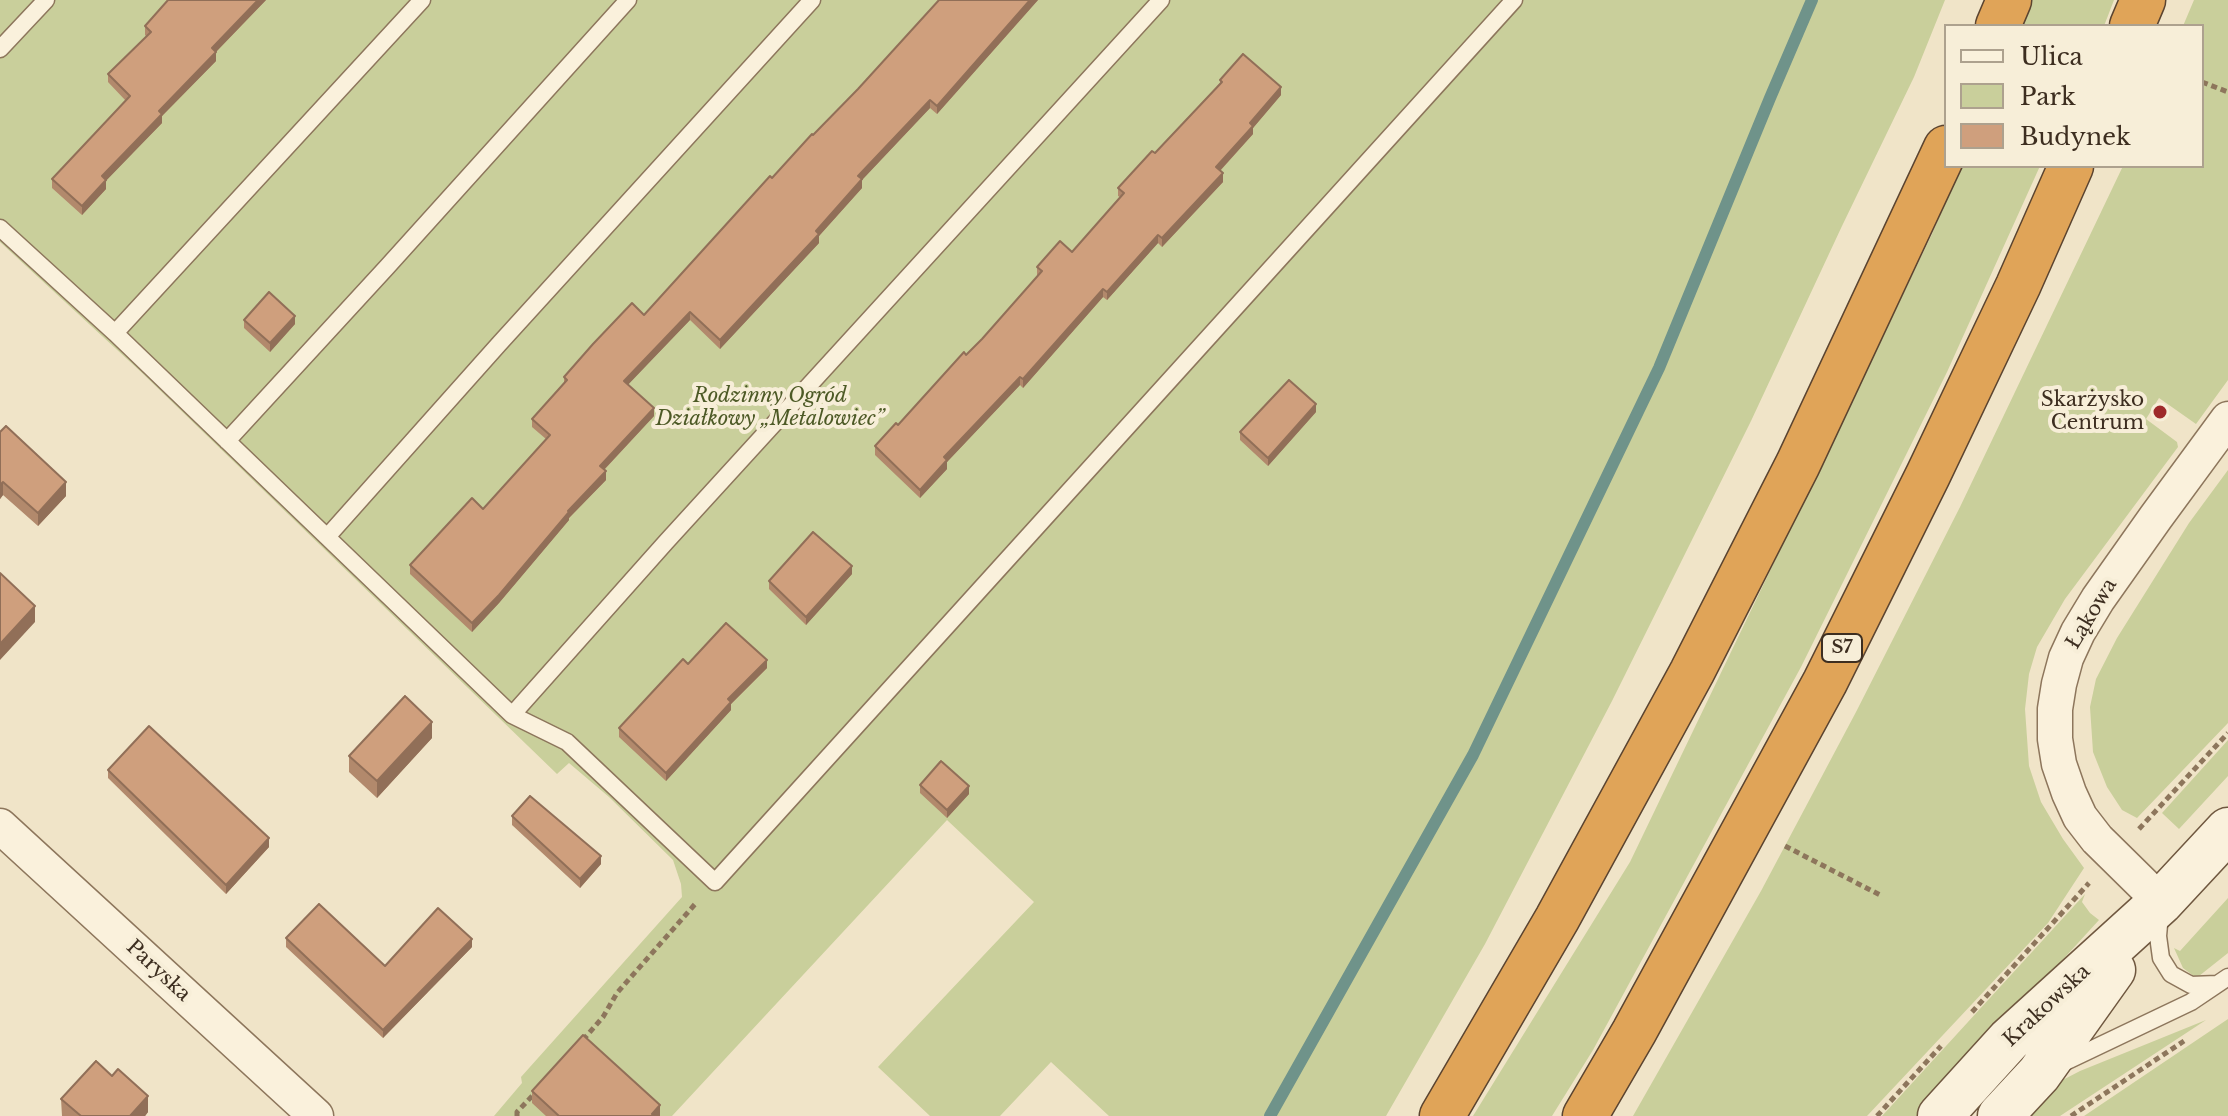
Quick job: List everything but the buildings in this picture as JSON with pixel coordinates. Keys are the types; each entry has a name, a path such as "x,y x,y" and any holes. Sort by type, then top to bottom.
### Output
{"highway":[{"path":"1999,24 2009,0"},
{"path":"2133,24 2143,0"},
{"path":"1442,1116 1557,919 1699,658 1798,464 1944,152"},
{"name":"S7","path":"1585,1116 1825,682 1928,475 2070,168"}],"street":[{"name":"Łąkowa","path":"2161,902 2097,839 2080,817 2059,764 2055,709 2066,658 2078,632 2098,599 2228,419"},
{"name":"Paryska","path":"0,826 316,1116"},
{"name":"Krakowska","path":"1940,1116 2009,1040 2161,902 2228,830"},
{"name":"Krakowska","path":"2000,1116 2039,1074 2161,902"}],"lane":[{"path":"0,49 46,0"},
{"path":"115,333 422,0"},
{"path":"227,441 628,0"},
{"path":"327,537 812,0"},
{"path":"512,715 1161,0"},
{"path":"0,228 115,333 512,715 567,742 715,882 1514,0"},
{"path":"2161,902 2158,936 2161,958 2171,974 2191,985 2223,981"},
{"path":"2039,1074 2191,1002 2223,981"}],"path":[{"path":"2204,83 2228,92"},
{"path":"1970,1014 2228,733"},
{"path":"2127,821 2139,829"},
{"path":"1785,846 1882,896"},
{"path":"574,1049 603,1017 617,993 715,882"},
{"path":"1877,1116 1949,1037"},
{"path":"2071,1116 2189,1038"},
{"path":"517,1116 517,1112 536,1091"}],"green space":[{"name":"Rodzinny Ogród Działkowy „Metalowiec”","path":"0,0 1945,0 1914,77 1751,421 1612,701 1485,944 1386,1116 1109,1116 1051,1062 1000,1116 930,1116 878,1067 1034,902 947,820 672,1116 494,1116 522,1083 521,1077 682,897 673,860 609,797 569,763 557,774 140,371 0,242"},
{"path":"2032,0 2114,0 2105,24 2022,24"},
{"path":"2194,0 2228,0 2228,380 2196,424 2159,398 2146,419 2177,442 2178,447 2065,599 2037,647 2029,674 2025,709 2029,766 2041,802 2084,868 2048,923 1867,1116 1633,1116 1761,891 1856,712 1960,507 2122,168 2204,168 2204,24 2184,24"},
{"path":"1960,168 2039,168 1947,372 1801,667 1593,1050 1552,1116 1473,1116 1630,862 1932,234"},
{"path":"2228,470 2228,723 2137,818 2122,810 2107,787 2093,752 2090,707 2096,679 2117,638 2189,523"},
{"path":"2228,740 2228,776 2179,829 2162,813"},
{"path":"2085,894 2082,902 2099,920 1920,1116 1882,1116"},
{"path":"2228,898 2228,953 2195,977 2183,968 2174,948 2180,951"},
{"path":"2228,1019 2228,1116 2084,1116"},
{"path":"2206,1020 2060,1116 2022,1116 2053,1085"}],"waterway":[{"path":"1270,1116 1473,755 1659,368 1812,0"}],"place":[{"name":"Skarżysko Centrum","path":"2160,412"}]}
